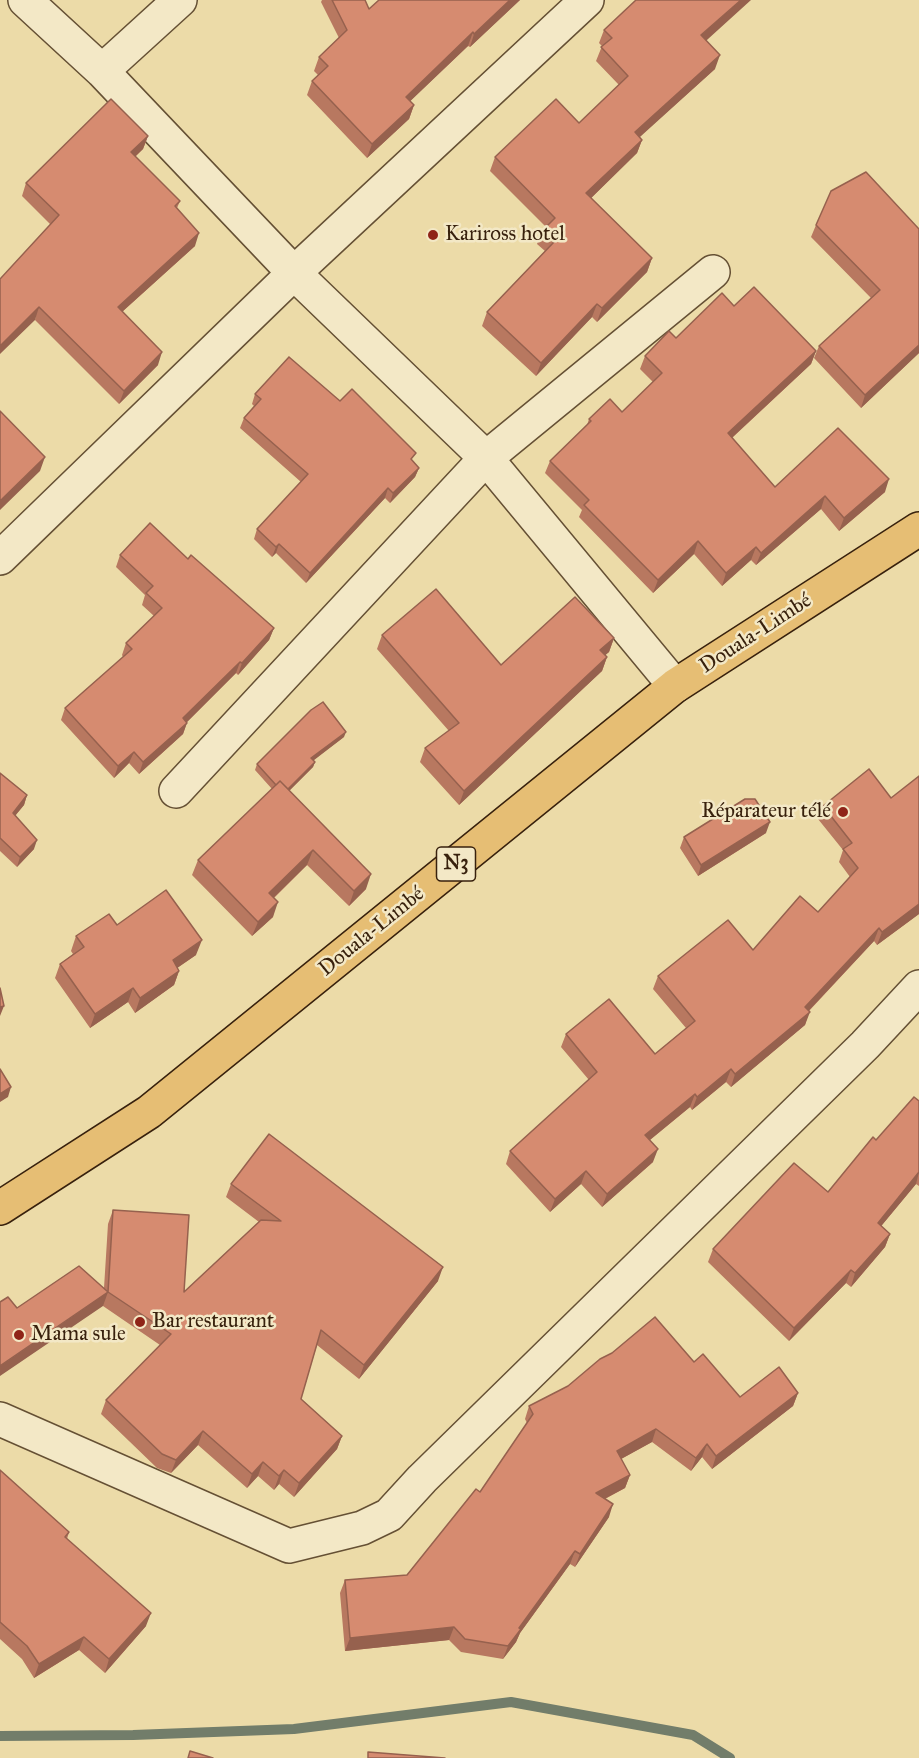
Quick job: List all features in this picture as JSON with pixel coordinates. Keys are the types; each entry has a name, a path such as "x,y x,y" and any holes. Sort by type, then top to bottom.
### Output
{"highway":[{"name":"Douala-Limbé","path":"0,1208 149,1112 675,687 919,529"}],"street":[{"path":"26,0 102,71 294,273 486,458 675,687"},
{"path":"102,71 180,0"},
{"path":"0,558 294,273 587,0"},
{"path":"176,791 486,458 713,272"},
{"path":"0,1419 289,1546 362,1528 389,1515 422,1479 856,1053 919,987"}],"building":[{"path":"332,0 365,0 369,9 379,0 510,0 474,34 473,32 406,97 414,105 372,144 312,81 328,66 319,57 347,30"},
{"path":"636,0 741,0 701,35 720,55 635,132 642,140 586,193 652,258 602,308 597,304 541,363 487,312 554,242 542,231 555,218 495,157 556,99 579,123 628,76 601,47 612,38 604,30"},
{"path":"111,99 148,136 131,152 180,201 175,206 199,233 118,307 162,352 124,391 39,307 0,346 0,279 59,215 26,183"},
{"path":"866,172 919,229 919,345 865,395 819,346 880,290 816,225 831,191"},
{"path":"754,287 816,351 728,433 775,487 838,428 889,479 844,518 825,496 761,553 756,547 726,573 698,541 658,580 584,505 589,500 550,461 610,399 622,412 662,373 645,356 669,331 676,338 722,293 734,306"},
{"path":"289,357 340,401 352,389 416,453 411,459 419,468 393,493 388,488 310,573 279,544 276,547 257,529 308,474 244,418 261,399 255,394"},
{"path":"0,411 45,457 0,501"},
{"path":"150,523 188,559 191,555 274,628 242,663 240,662 183,718 187,723 143,762 134,752 118,766 65,708 132,649 126,643 162,608 146,593 153,586 120,555"},
{"path":"436,589 501,665 575,597 614,638 600,650 607,657 464,791 425,748 459,723 382,635"},
{"path":"323,702 346,732 311,758 315,762 288,789 280,781 276,785 257,764 311,710"},
{"path":"869,769 891,798 919,776 919,904 882,932 879,928 805,1007 810,1012 735,1074 731,1069 697,1097 695,1094 645,1135 658,1149 607,1194 586,1171 555,1199 510,1151 597,1072 566,1034 609,999 655,1054 695,1021 658,976 728,920 753,950 800,896 818,912 858,868 843,849 852,843 823,806"},
{"path":"0,773 27,795 13,813 37,840 20,857 0,838"},
{"path":"280,781 371,874 354,891 313,850 269,893 278,902 258,922 198,860"},
{"path":"745,799 755,799 770,822 701,865 684,837"},
{"path":"166,890 202,940 173,960 179,971 140,998 133,988 95,1014 60,964 84,947 76,936 109,914 117,925"},
{"path":"0,988 4,1006 0,1007"},
{"path":"0,1069 11,1087 0,1094"},
{"path":"914,1097 919,1101 919,1172 878,1223 890,1234 855,1273 851,1270 794,1328 713,1249 794,1163 828,1192 873,1137 876,1140"},
{"path":"269,1134 443,1267 364,1365 321,1330 301,1399 342,1436 299,1483 284,1470 279,1476 263,1462 252,1474 203,1431 176,1460 162,1454 106,1400 171,1334 108,1292 113,1210 189,1215 184,1292 261,1220 281,1221 231,1184"},
{"path":"79,1266 108,1292 0,1366 0,1302 8,1297 17,1308"},
{"path":"655,1317 694,1362 703,1354 740,1397 779,1367 798,1393 716,1456 707,1444 696,1458 656,1429 617,1451 630,1475 596,1493 613,1504 580,1554 575,1551 508,1646 465,1639 454,1627 350,1638 345,1580 407,1575 476,1489 480,1492 533,1414 529,1406 568,1386"},
{"path":"0,1470 69,1532 65,1537 151,1613 109,1659 84,1637 39,1664 27,1646 0,1622"},
{"path":"190,1751 213,1758 188,1758"},
{"path":"368,1752 445,1758 368,1758"}],"waterway":[{"path":"0,1736 133,1735 294,1729 511,1702 693,1735 730,1758"}],"place":[{"name":"Kariross hotel","path":"433,235"},
{"name":"Réparateur télé","path":"843,812"},
{"name":"Bar restaurant","path":"140,1322"},
{"name":"Mama sule","path":"19,1335"}]}
